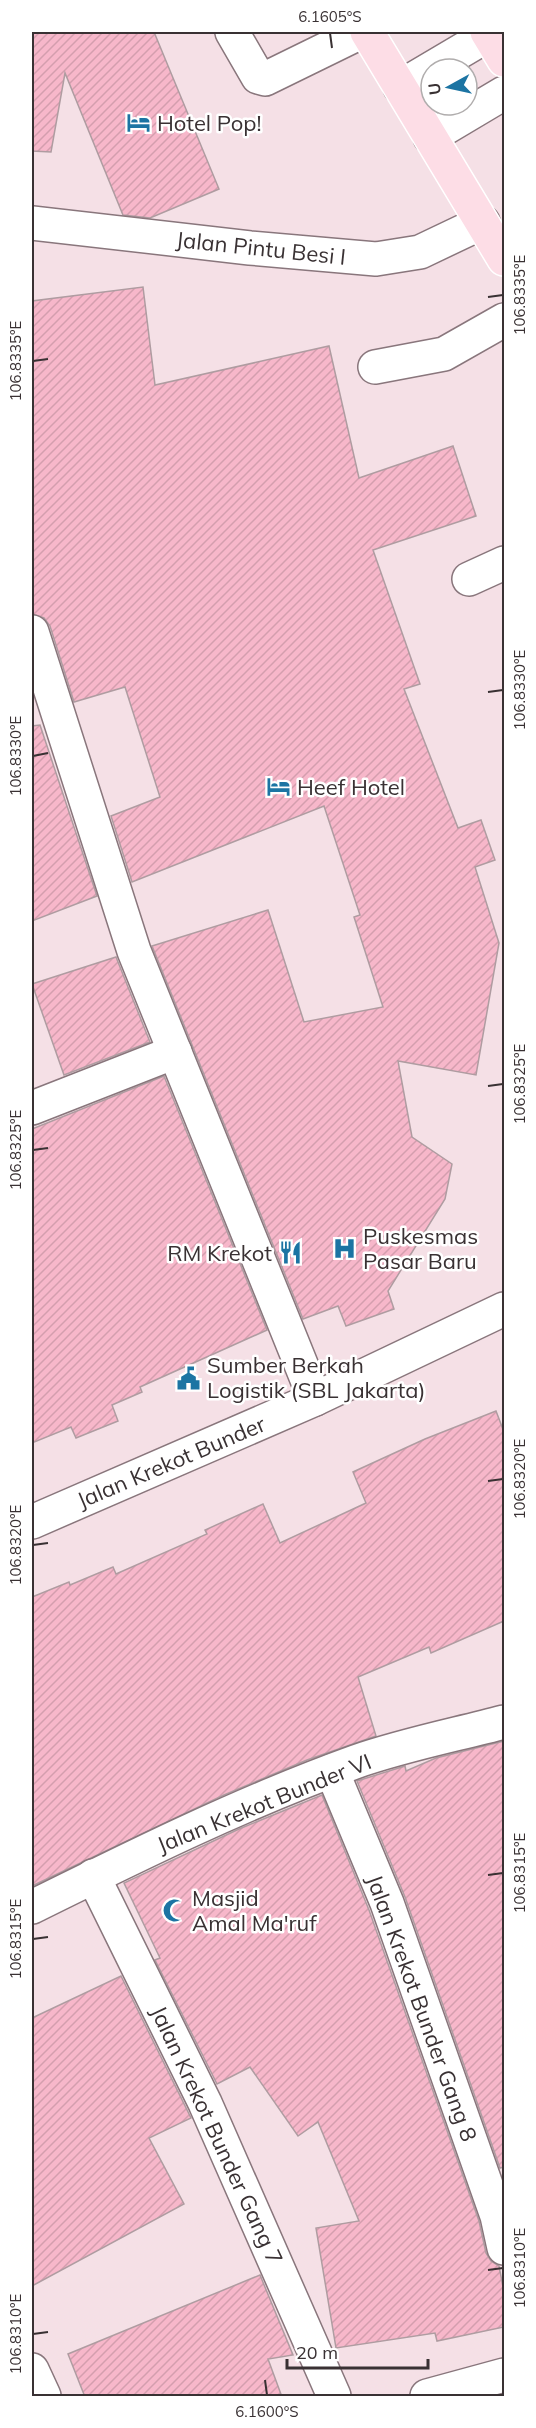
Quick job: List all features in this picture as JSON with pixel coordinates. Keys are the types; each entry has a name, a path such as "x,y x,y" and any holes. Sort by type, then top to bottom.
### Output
{"main road":[{"path":"367,32 504,259"}],"street":[{"path":"232,32 258,77 265,79 361,32"},
{"path":"400,87 494,39"},
{"path":"430,137 504,93"},
{"name":"Jalan Pintu Besi I","path":"32,223 250,248 376,259 420,252 483,222"},
{"path":"375,367 444,354 504,320"},
{"path":"469,579 504,563"},
{"path":"32,632 134,951 315,1399"},
{"path":"32,1108 175,1052"},
{"name":"Jalan Krekot Bunder","path":"32,1522 315,1399 504,1309"},
{"name":"Jalan Krekot Bunder VI","path":"32,1907 218,1818 332,1771 358,1761 504,1722"},
{"name":"Jalan Krekot Bunder Gang 8","path":"332,1771 387,1903 497,2216 504,2248"},
{"name":"Jalan Krekot Bunder Gang 7","path":"93,1876 205,2103 334,2397"},
{"path":"32,2370 44,2397"},
{"path":"428,2396 504,2375"}],"building":[{"name":"Hotel Pop!","path":"32,32 154,32 219,189 150,218 123,215 65,73 51,152 32,151"},
{"path":"143,287 155,385 329,346 359,478 453,446 476,516 373,550 420,684 404,689 458,828 481,820 495,860 475,867 499,943 476,1075 398,1061 412,1137 452,1164 445,1199 388,1291 394,1309 346,1326 338,1306 303,1319 152,946 268,910 304,1022 383,1007 354,917 360,915 324,806 132,882 111,816 160,797 125,687 74,702 50,626 44,618 32,614 32,301"},
{"path":"40,725 97,896 32,921 32,726"},
{"path":"116,957 150,1042 64,1075 32,984"},
{"path":"164,1076 267,1330 140,1387 142,1392 112,1405 118,1421 76,1438 71,1427 32,1443 32,1129"},
{"path":"496,1411 504,1432 504,1621 431,1653 429,1647 358,1677 376,1736 307,1760 224,1795 32,1886 32,1597 69,1582 70,1585 113,1567 116,1574 207,1534 205,1530 263,1504 280,1543 366,1503 353,1472 425,1439"},
{"path":"504,1741 504,2167 500,2168 405,1897 357,1781 405,1766 406,1771 436,1758"},
{"path":"322,1795 369,1910 479,2221 486,2253 491,2261 499,2266 504,2292 504,2327 437,2341 435,2333 336,2348 316,2228 359,2221 318,2122 298,2136 250,2067 217,2084 155,1960 160,1958 124,1883 239,1829"},
{"path":"121,1976 191,2118 149,2138 184,2204 32,2286 32,2018"},
{"path":"260,2275 293,2355 268,2359 282,2397 85,2397 68,2354"}],"place":[{"name":"Hotel Pop!","path":"139,123"},
{"name":"Heef Hotel","path":"279,787"},
{"name":"Puskesmas Pasar Baru","path":"345,1249"},
{"name":"RM Krekot","path":"290,1253"},
{"name":"Sumber Berkah Logistik (SBL Jakarta)","path":"189,1378"},
{"name":"Masjid Amal Ma'ruf","path":"174,1911"}]}
